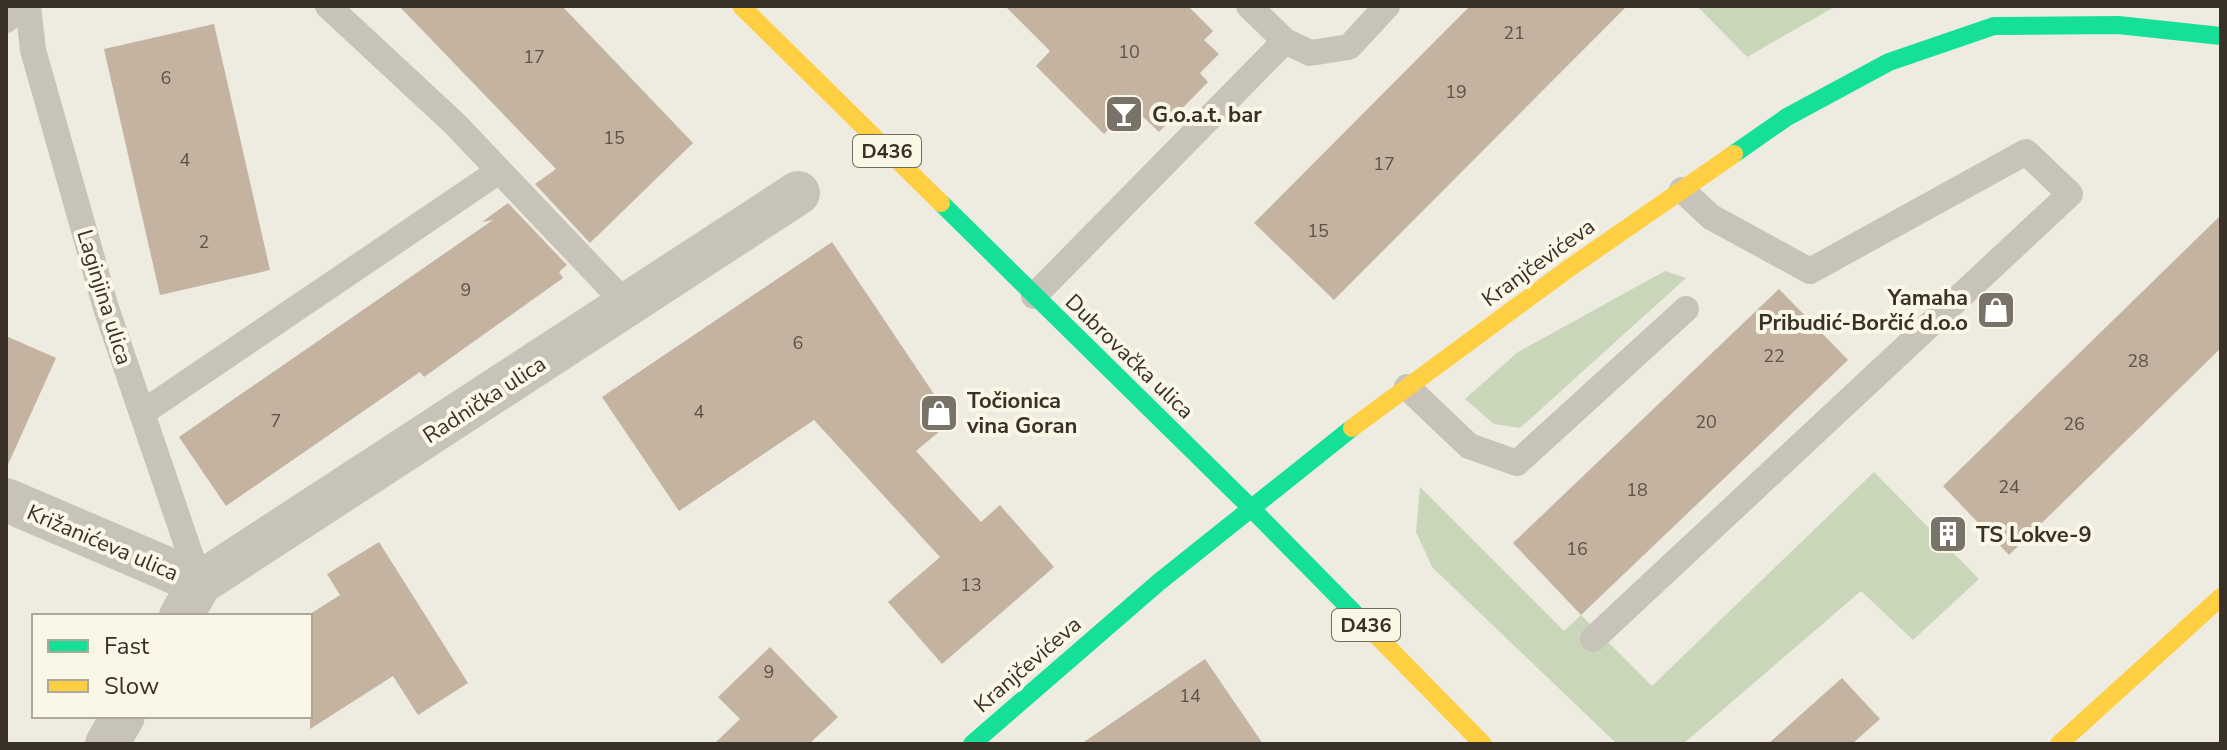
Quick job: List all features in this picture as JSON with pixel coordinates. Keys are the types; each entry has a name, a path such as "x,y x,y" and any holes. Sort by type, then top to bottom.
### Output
{"street":[{"name":"Dubrovačka ulica","path":"741,6 1250,507 1483,744"},
{"name":"Kranjčevićeva","path":"972,744 1250,507 1407,387 1787,117 1889,62 1990,16 2221,36"},
{"name":"Radnička ulica","path":"190,600 798,193"},
{"name":"Križanićeva ulica","path":"6,500 190,600"},
{"path":"2059,744 2221,597"},
{"path":"107,744 122,718"}],"lane":[{"path":"6,20 21,6"},
{"name":"Laginjina ulica","path":"28,6 33,50 106,308 142,413 190,600"},
{"path":"328,6 455,124 628,306"},
{"path":"1249,6 1285,41 1310,53 1349,47 1387,6"},
{"path":"1034,296 1285,41"},
{"path":"1593,639 2070,194 2026,152 1810,271 1711,217 1682,190"},
{"path":"142,413 499,171"},
{"path":"1407,387 1469,446 1517,463 1686,309"}],"green space":[{"path":"1697,6 1836,6 1747,57"},
{"path":"1665,271 1686,278 1520,428 1494,424 1465,399 1518,352"},
{"path":"1874,472 1979,579 1913,640 1861,591 1683,744 1617,744 1432,567 1416,532 1420,487 1564,631 1581,615 1652,686"}],"building":[{"path":"399,6 562,6 693,143 590,243 535,184 556,169"},
{"path":"1005,6 1188,6 1213,31 1204,40 1219,54 1200,73 1208,82 1159,132 1132,106 1104,134 1036,66 1050,51"},
{"path":"1470,6 1627,6 1334,300 1254,223"},
{"path":"214,24 270,270 160,295 104,49"},
{"path":"508,203 567,265 559,272 563,278 424,377 420,372 226,506 179,437 493,220 482,222"},
{"path":"2221,215 2221,348 2009,555 1943,486"},
{"path":"832,242 952,421 916,451 981,522 1000,505 1054,567 942,664 888,602 940,557 814,420 679,511 602,397"},
{"path":"1779,289 1848,360 1581,615 1513,543"},
{"path":"6,336 56,358 6,469"},
{"path":"379,542 468,683 418,715 393,676 310,729 310,614 340,595 327,574"},
{"path":"770,647 838,717 809,744 714,744 740,719 718,697"},
{"path":"1205,659 1263,744 1081,744"},
{"path":"1842,678 1880,719 1852,744 1768,744"}],"traffic: fast":[{"path":"1734,154 1787,117 1889,62 1994,26 2118,25 2221,36"},
{"path":"941,203 1376,635"},
{"path":"972,744 1159,582 1352,428"}],"traffic: slow":[{"path":"741,6 941,203"},
{"path":"1352,428 1568,269 1734,154"},
{"path":"2059,744 2221,597"},
{"path":"1376,635 1483,744"}],"place":[{"name":"G.o.a.t. bar","path":"1124,114"},
{"name":"Yamaha Pribudić-Borčić d.o.o","path":"1996,310"},
{"name":"Točionica vina Goran","path":"939,413"},
{"name":"TS Lokve-9","path":"1948,534"}]}
